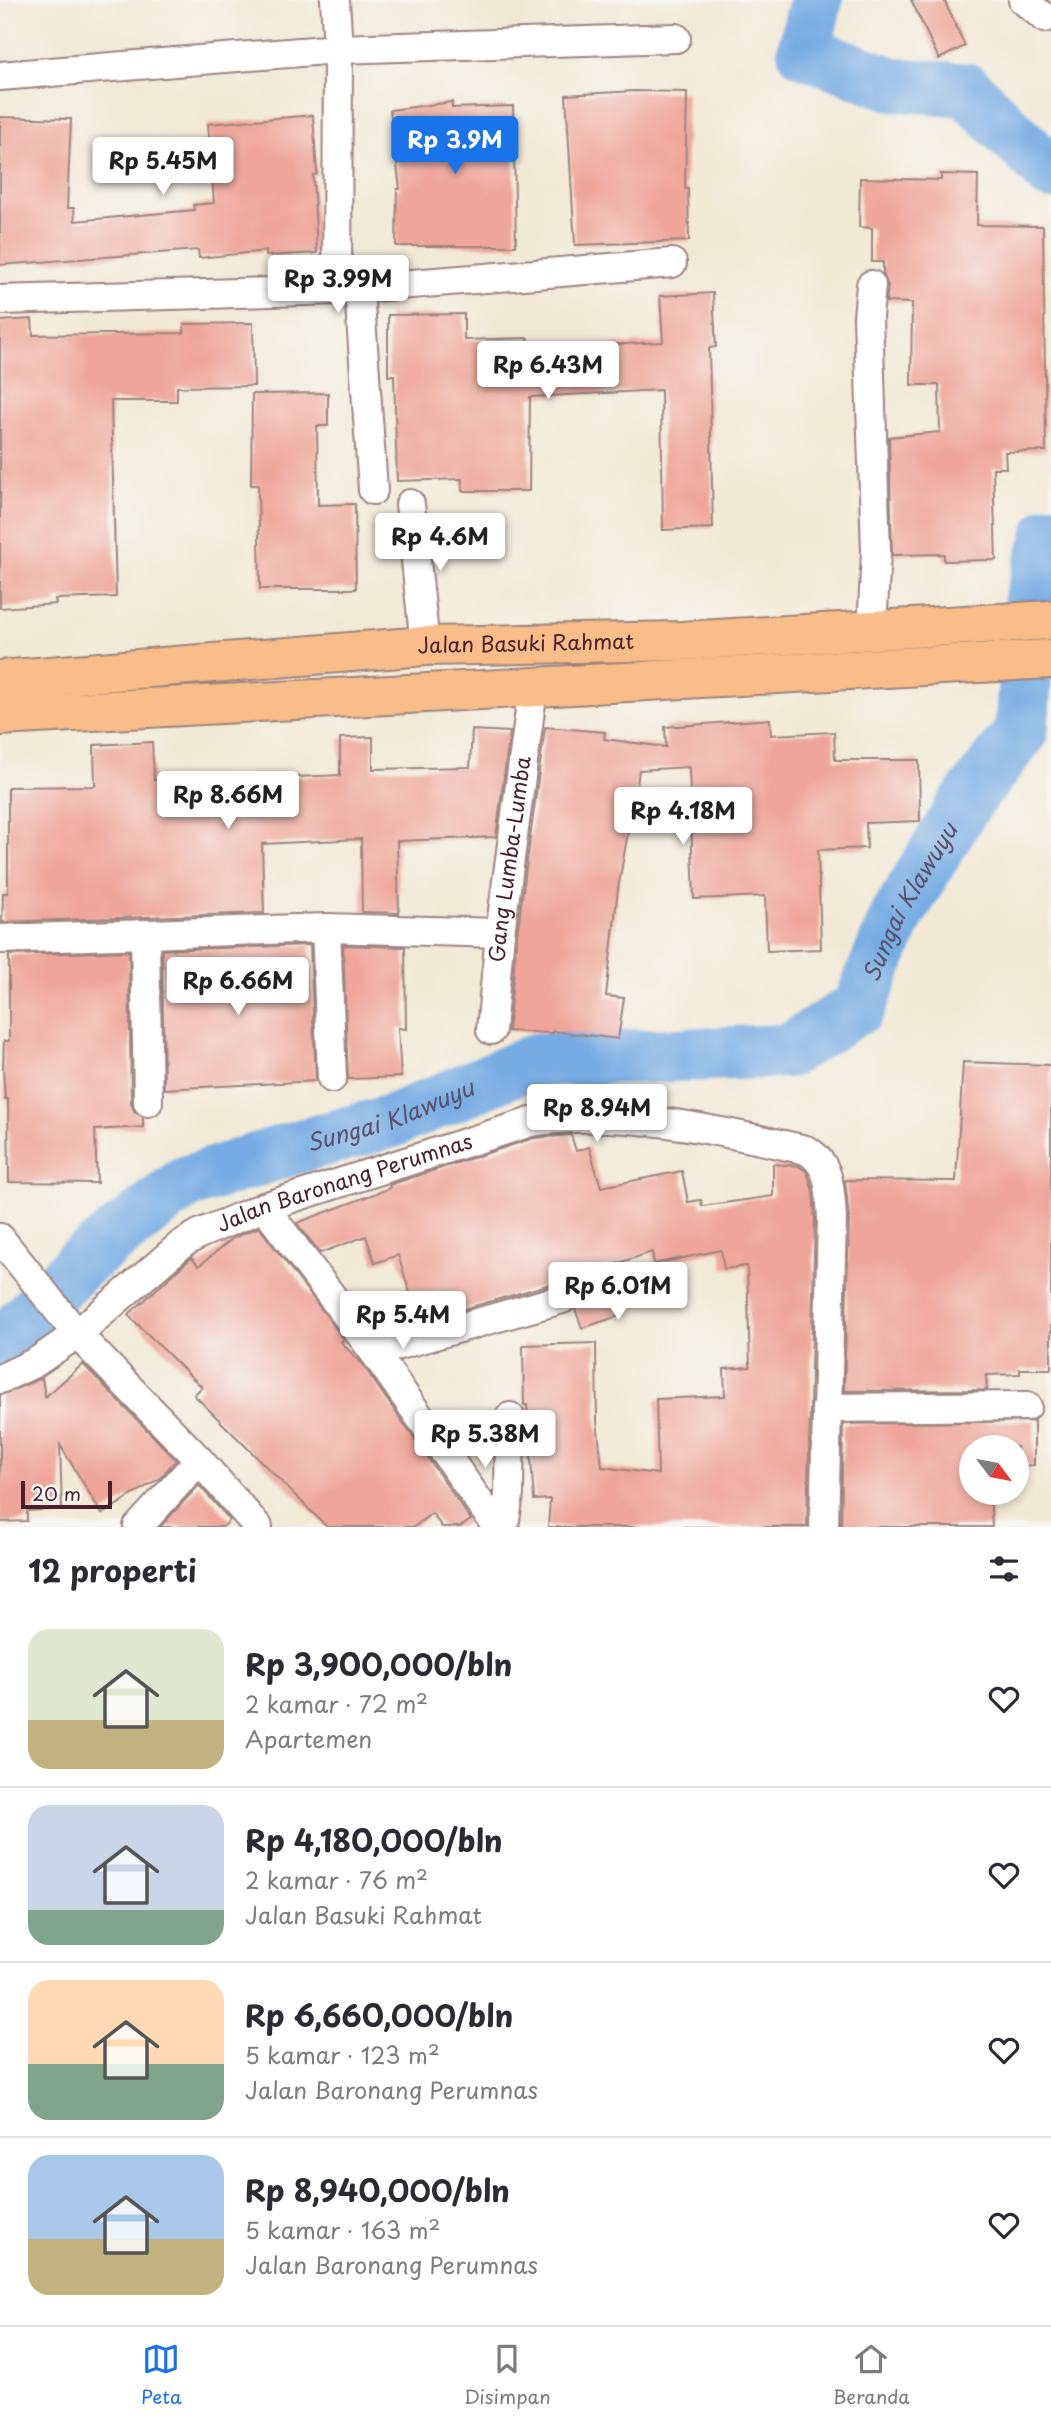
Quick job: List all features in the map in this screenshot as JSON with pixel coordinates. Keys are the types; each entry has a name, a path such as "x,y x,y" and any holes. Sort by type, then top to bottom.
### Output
{"highway":[{"name":"Jalan Basuki Rahmat","path":"0,680 425,646 681,641 1051,620"},
{"path":"681,641 684,679"},
{"name":"Jalan Basuki Rahmat","path":"0,716 1051,659"}],"street":[{"path":"335,0 348,290 373,490"},
{"path":"1023,0 1045,18"},
{"path":"0,76 338,49 676,38"},
{"path":"0,300 348,290 672,263"},
{"path":"871,285 869,343 876,551 873,629"},
{"path":"410,504 425,646"},
{"name":"Gang Lumba-Lumba","path":"491,1030 500,933 533,688"},
{"path":"0,939 326,928 500,933"},
{"path":"326,928 332,1077"},
{"path":"145,935 148,1102"},
{"name":"Jalan Baronang Perumnas","path":"0,1379 36,1362 73,1329 183,1244 264,1207 500,1129 543,1120 569,1118 683,1125 806,1150 822,1163 831,1205 824,1527"},
{"path":"264,1207 374,1352 498,1527"},
{"path":"2,1242 73,1329 199,1460 258,1527"},
{"path":"374,1352 562,1299"},
{"path":"826,1408 1027,1406"},
{"path":"504,1527 509,1494 510,1417"},
{"path":"138,1527 199,1460"}],"building":[{"path":"911,0 944,0 965,46 939,59"},
{"path":"635,91 687,92 685,189 688,189 689,241 575,245 566,95"},
{"path":"452,102 452,108 513,106 516,246 396,246 397,189 400,189 390,110"},
{"path":"313,115 317,174 313,175 317,253 266,256 266,251 199,258 198,250 0,265 0,117 71,119 67,208 74,208 75,221 194,210 193,205 214,203 208,124"},
{"path":"941,174 978,175 977,225 1043,226 1046,451 1005,452 1006,468 993,468 996,560 944,561 944,554 892,555 889,437 940,432 939,385 911,385 912,303 886,302 888,286 883,274 883,262 872,262 872,228 859,227 860,178 941,180"},
{"path":"713,293 716,347 709,348 713,528 663,530 661,390 530,397 529,491 462,491 462,479 397,481 394,375 388,376 388,315 464,314 464,340 528,338 529,349 663,342 660,296"},
{"path":"32,319 33,335 184,333 184,324 253,323 254,386 177,387 177,401 111,401 116,597 55,599 56,604 0,608 0,321"},
{"path":"328,393 328,426 317,426 318,505 355,504 356,589 260,589 258,485 251,485 252,394"},
{"path":"770,719 771,735 834,732 835,760 919,760 920,821 866,823 867,848 818,850 821,949 767,951 765,896 694,899 689,767 639,770 631,832 628,832 618,889 606,996 624,998 618,1039 553,1031 508,1031 517,935 545,727 605,732 604,739 666,747 665,727"},
{"path":"472,730 510,732 496,837 397,841 399,913 362,912 361,839 262,844 264,913 2,922 3,893 8,893 8,787 95,786 94,745 152,742 154,780 227,780 340,775 340,738 373,737 373,769 470,767"},
{"path":"310,945 316,1081 164,1089 162,950"},
{"path":"343,945 405,947 406,1029 398,1028 401,1077 348,1079"},
{"path":"129,951 131,1102 134,1111 143,1117 143,1127 95,1130 97,1183 9,1182 8,1099 5,1099 3,1069 4,1041 9,1041 9,955"},
{"path":"963,1062 1051,1065 1051,1369 1020,1369 1020,1374 986,1375 987,1390 844,1391 849,1218 845,1180 956,1181"},
{"path":"571,1135 576,1151 589,1147 601,1187 682,1171 688,1202 701,1200 702,1206 773,1196 773,1164 799,1166 807,1172 813,1191 815,1218 807,1527 548,1527 550,1499 534,1500 527,1405 524,1405 523,1345 596,1343 597,1421 602,1467 658,1474 656,1399 725,1396 724,1369 750,1367 747,1266 724,1269 721,1250 654,1264 652,1252 603,1268 619,1316 582,1328 575,1309 578,1294 565,1280 419,1322 398,1255 375,1263 366,1236 320,1253 297,1223 390,1188 389,1185 534,1138"},
{"path":"259,1227 344,1339 341,1342 362,1364 471,1520 460,1527 442,1527 432,1513 414,1527 327,1527 194,1395 202,1387 128,1315 191,1258 199,1266 233,1238"},
{"path":"83,1364 176,1460 160,1478 102,1514 60,1445 62,1509 27,1511 27,1521 0,1522 0,1395 42,1378 45,1397"},
{"path":"1034,1421 1034,1465 1029,1465 1029,1435 959,1435 959,1505 991,1505 992,1527 841,1527 843,1424"},
{"path":"199,1485 230,1520 223,1527 160,1527"}],"waterway":[{"name":"Sungai Klawuyu","path":"816,0 804,51 892,84 967,90 1051,173"},
{"name":"Sungai Klawuyu","path":"0,1356 21,1325 78,1265 185,1183 290,1149 392,1121 536,1060 788,1051 859,1007 897,916 962,808 1021,732 1031,598 1051,532"}]}
